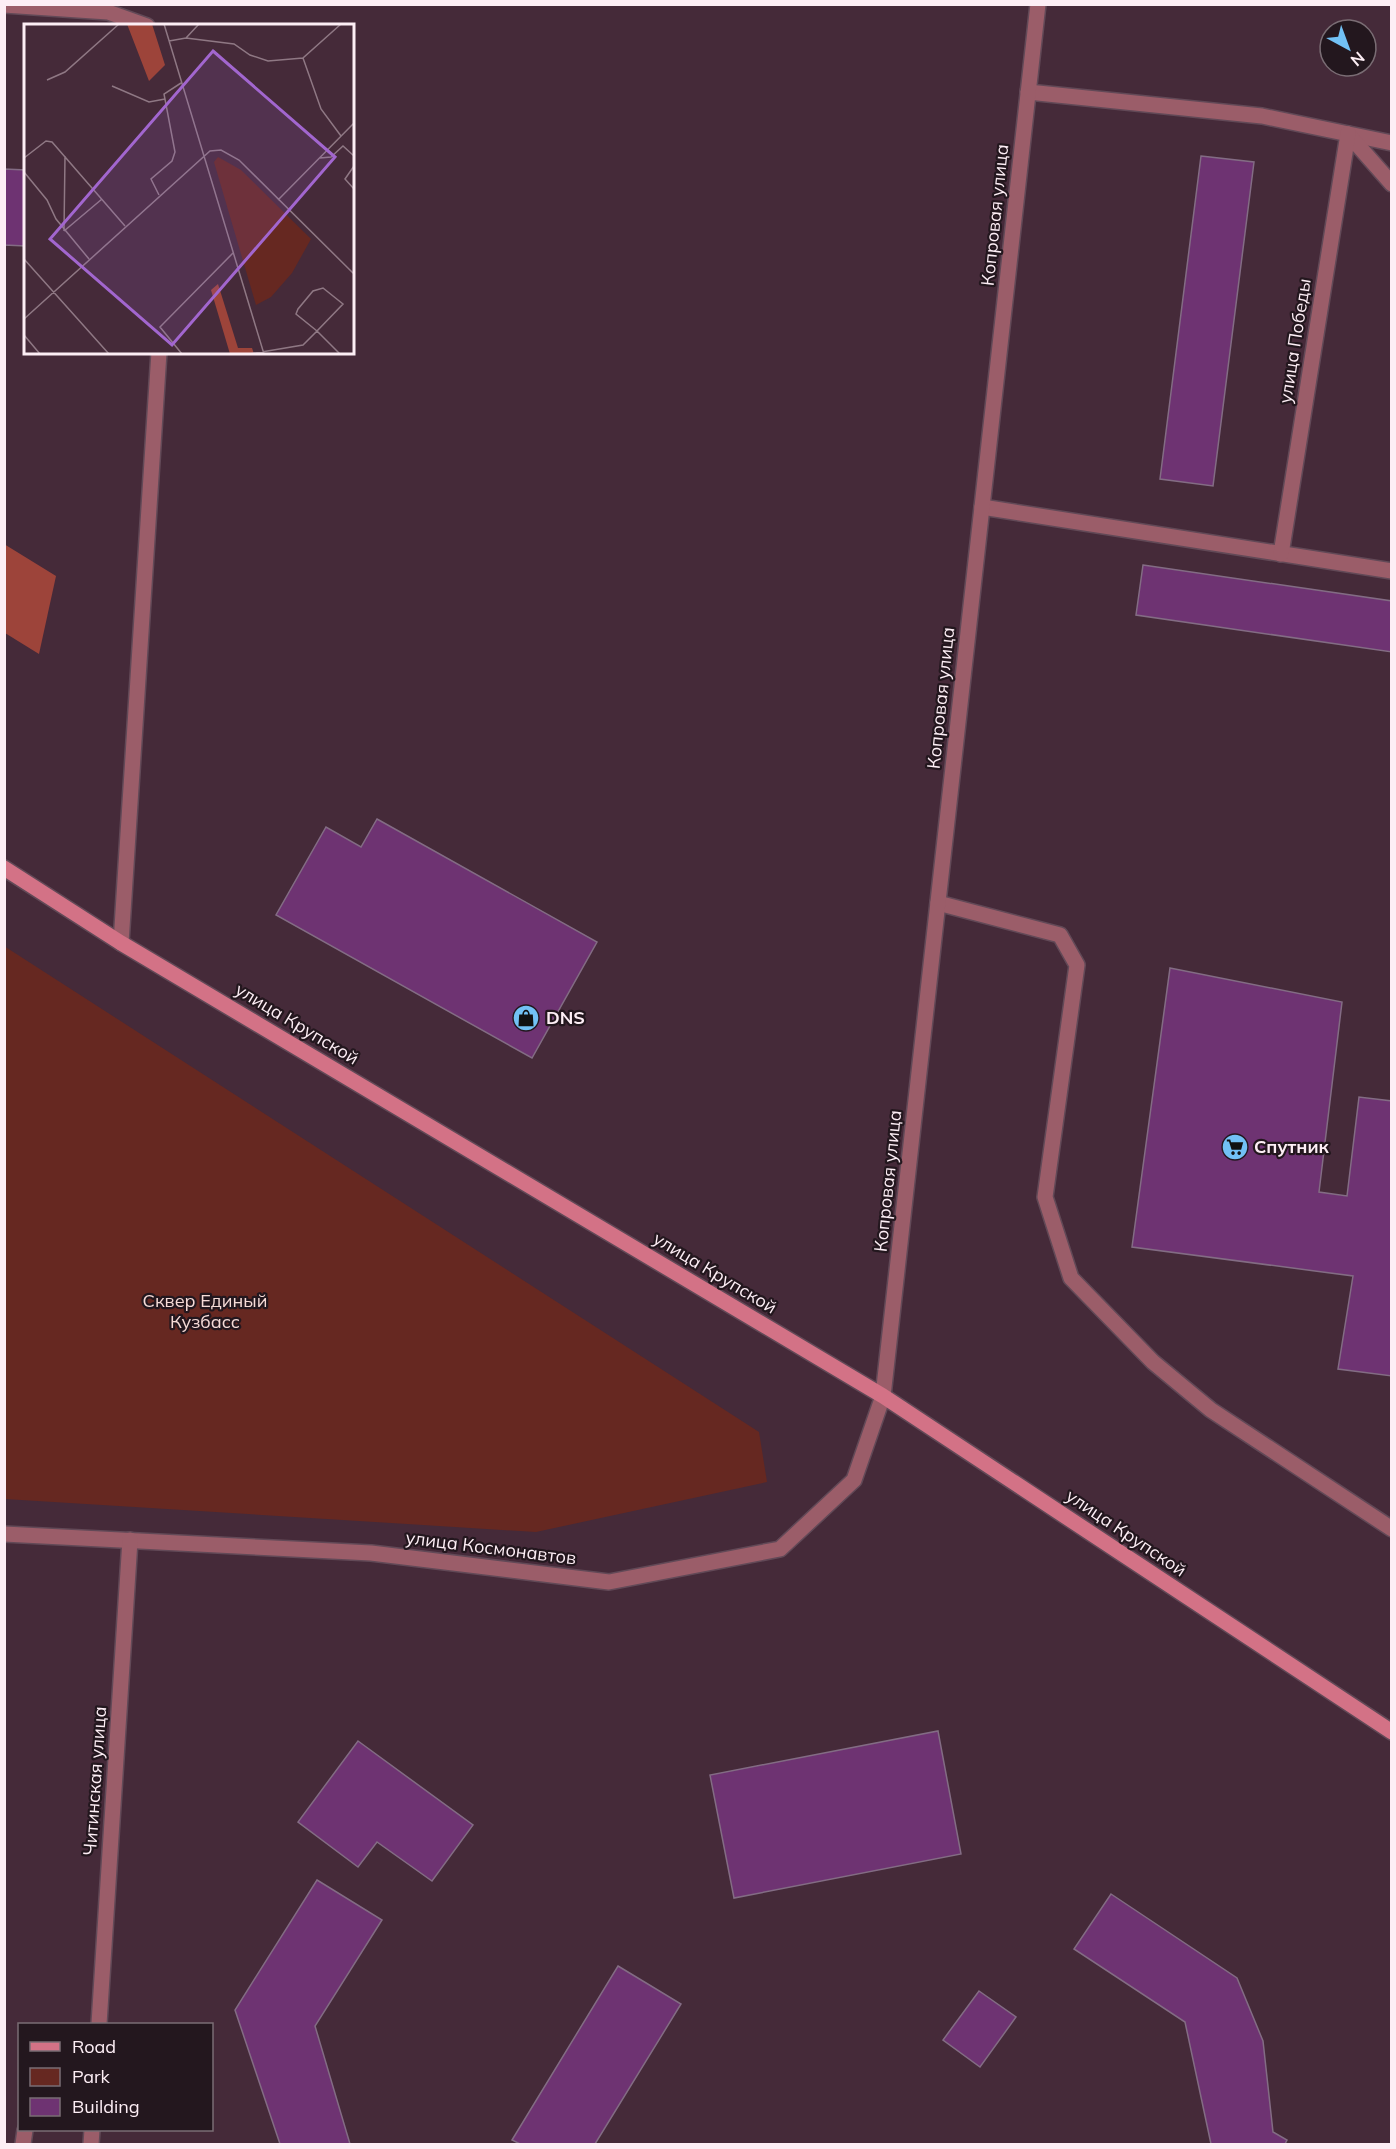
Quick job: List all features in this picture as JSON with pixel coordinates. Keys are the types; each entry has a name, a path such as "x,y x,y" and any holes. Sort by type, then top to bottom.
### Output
{"street":[{"name":"Копровая улица","path":"883,1396 1038,4"},
{"path":"4,5 108,12 141,24"},
{"path":"1028,92 1262,116 1392,143"},
{"path":"1348,134 1392,184"},
{"name":"улица Победы","path":"1281,554 1348,134"},
{"path":"121,943 159,354"},
{"path":"982,507 1392,571"},
{"name":"улица Крупской","path":"4,868 121,943 883,1396 1392,1732"},
{"path":"938,903 1060,935 1077,964 1045,1197 1071,1278 1153,1362 1210,1410 1392,1529"},
{"name":"улица Космонавтов","path":"4,1534 371,1553 609,1582 780,1549 854,1480 883,1396"},
{"name":"Читинская улица","path":"99,2023 130,1540"}],"green space":[{"name":"Сквер Единый Кузбасс","path":"4,946 759,1432 767,1482 536,1532 5,1499"}],"shaded area":[{"path":"4,544 56,576 39,654 5,633"}],"building":[{"path":"1201,156 1254,162 1213,486 1160,479"},
{"path":"4,169 24,170 24,246 4,245"},
{"path":"1143,565 1392,601 1392,652 1136,615"},
{"path":"377,819 597,942 532,1058 276,915 326,827 361,847"},
{"name":"Спутник","path":"1170,968 1342,1002 1319,1192 1347,1196 1359,1097 1392,1101 1392,1376 1338,1369 1353,1276 1132,1247"},
{"path":"938,1731 961,1854 734,1898 710,1775"},
{"path":"358,1741 473,1825 432,1881 377,1842 358,1867 298,1822"},
{"path":"317,1880 382,1920 315,2026 350,2144 280,2144 235,2010"},
{"path":"1111,1894 1237,1978 1263,2041 1273,2132 1287,2140 1285,2144 1211,2144 1185,2022 1074,1949"},
{"path":"618,1966 681,2004 595,2144 520,2144 512,2140"},
{"path":"979,1991 1016,2017 980,2067 943,2040"}],"place":[{"name":"DNS","path":"526,1018"},
{"name":"Спутник","path":"1235,1147"}]}
